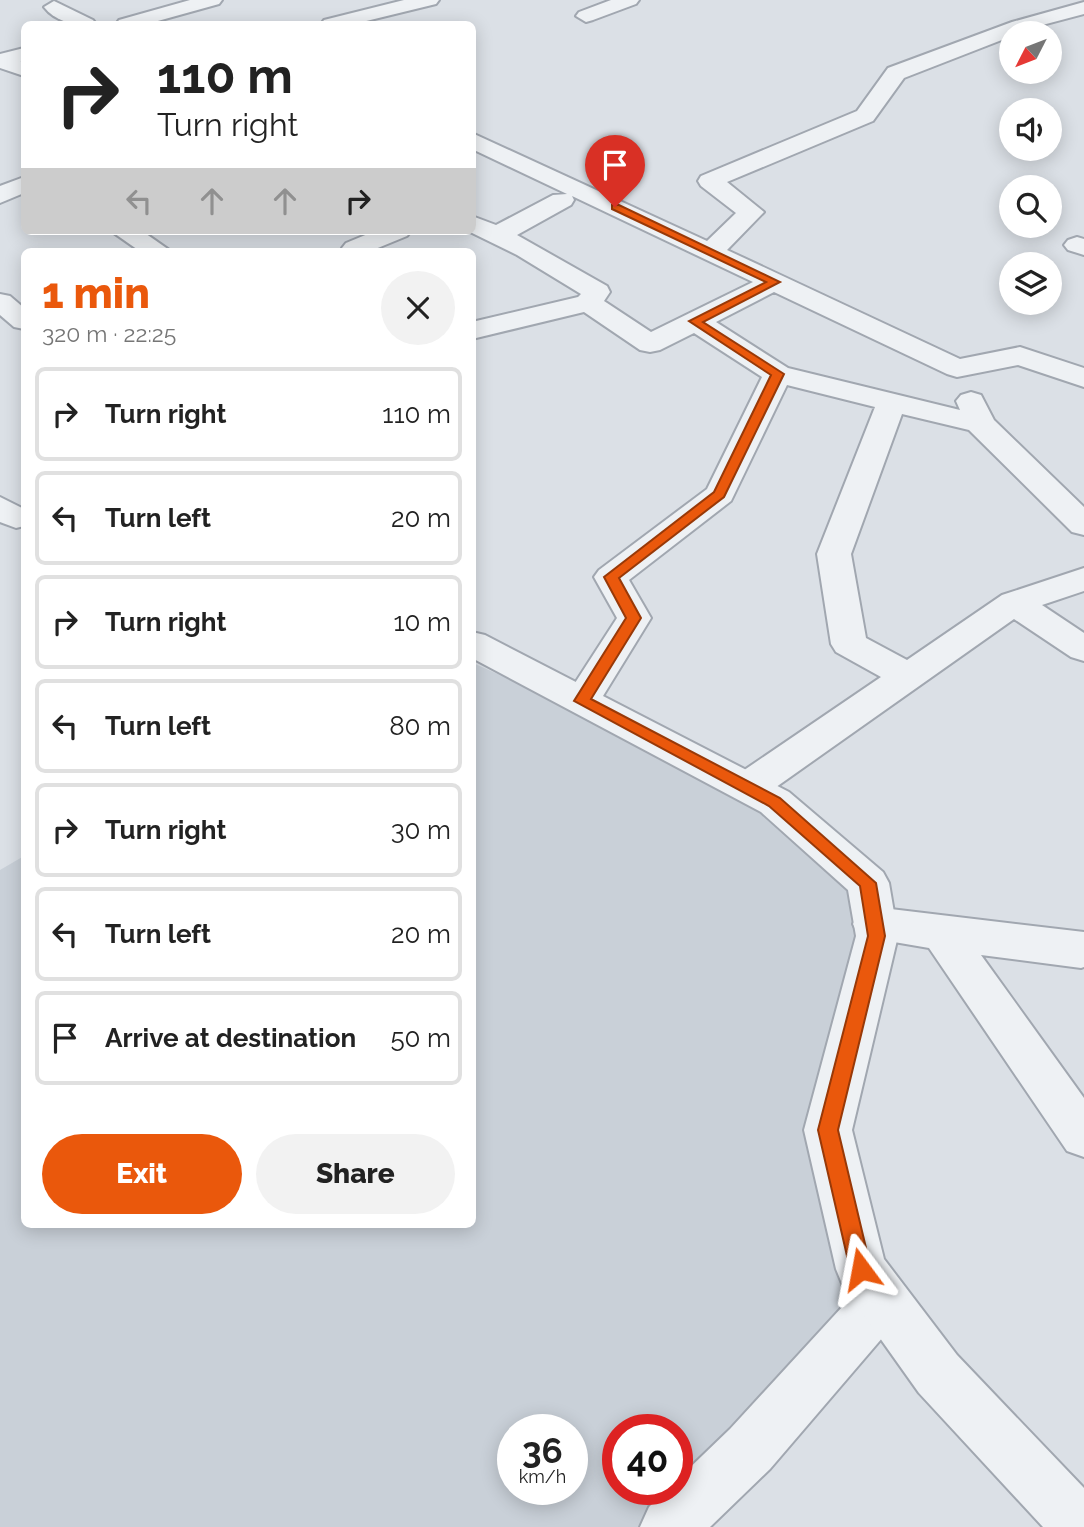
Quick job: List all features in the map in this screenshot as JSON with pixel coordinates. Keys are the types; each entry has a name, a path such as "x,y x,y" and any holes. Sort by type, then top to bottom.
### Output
{"street":[{"path":"137,21 212,0"},
{"path":"343,21 429,0"},
{"path":"586,16 629,0"},
{"path":"54,7 80,21"},
{"path":"710,252 751,212 710,181 865,117 896,74 1019,26 1084,8"},
{"path":"0,78 14,63"},
{"path":"476,142 957,368 1020,356 1084,378"},
{"path":"0,196 21,186"},
{"path":"497,235 562,200"},
{"path":"476,225 597,292 588,303 477,326"},
{"path":"131,235 152,248"},
{"path":"351,245 385,235"},
{"path":"588,303 650,344 774,282"},
{"path":"0,302 21,319"},
{"path":"695,321 778,374 980,424"},
{"path":"957,368 980,424 1084,525"},
{"path":"582,701 634,618 611,577 720,494 778,374"},
{"path":"892,402 834,554 849,644 908,676"},
{"path":"748,787 1014,603 1084,579"},
{"path":"1014,603 1084,649"},
{"path":"476,645 775,802 868,883 877,936 828,1130 861,1269 938,1374 1064,1508 1077,1527"},
{"path":"874,924 1081,951 1084,949"},
{"path":"943,933 1084,1136"},
{"path":"669,1527 750,1449 883,1299"}],"shaded area":[{"path":"476,664 719,773 868,883 828,1130 883,1299 693,1494 693,1414 602,1414 602,1505 682,1505 661,1527 0,1527 0,870 21,858 21,1228 476,1228"}],"route":[{"path":"615,207 774,282 695,321 778,374 720,494 611,577 634,618 582,701 775,802 868,883 877,936 828,1130 861,1269"}]}
